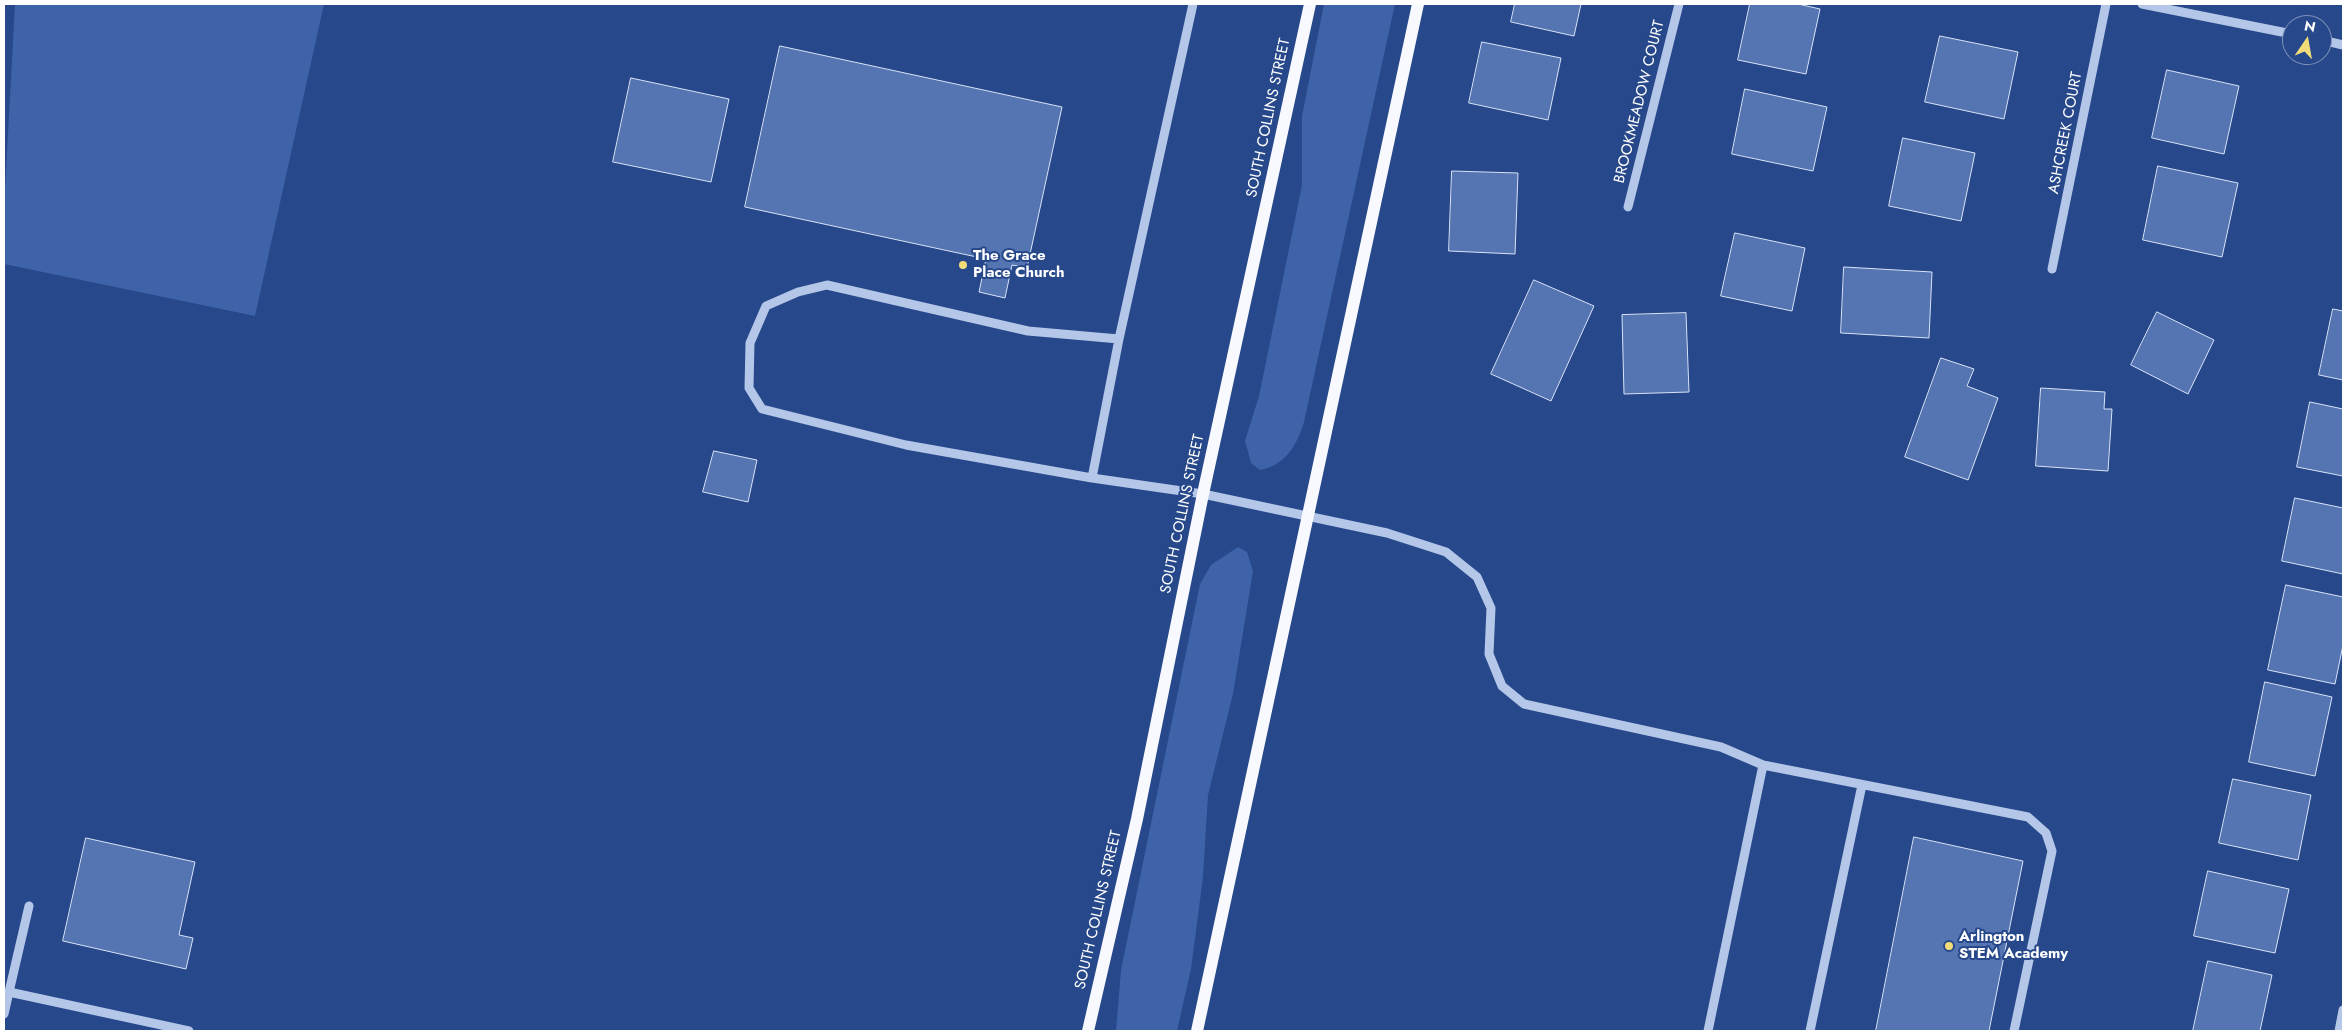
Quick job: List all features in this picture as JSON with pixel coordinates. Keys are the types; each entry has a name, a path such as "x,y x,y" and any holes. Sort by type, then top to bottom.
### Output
{"main road":[{"name":"SOUTH COLLINS STREET","path":"1088,1031 1137,819 1203,494 1310,4"},
{"path":"1197,1031 1418,4"}],"street":[{"path":"1092,478 1119,339 1193,4"},
{"name":"BROOKMEADOW COURT","path":"1628,207 1679,4"},
{"name":"ASHCREEK COURT","path":"2052,269 2106,4"},
{"path":"2142,4 2282,32"},
{"path":"1119,339 1028,331 828,285 798,292 766,306 750,342 749,388 762,409 906,445 1092,478 1203,494 1387,533 1446,552 1477,576 1492,608 1489,654 1502,686 1524,704 1720,747 1763,765 2028,817 2046,833 2052,851 2014,1031"},
{"path":"1708,1031 1763,765"},
{"path":"1810,1031 1862,785"},
{"path":"4,1014 29,906"},
{"path":"9,992 189,1031"},
{"path":"2339,1031 2343,1010"}],"shaded area":[{"path":"15,4 324,4 255,316 4,264 4,208"},
{"path":"1324,4 1395,4 1304,422 1294,446 1284,459 1277,464 1260,470 1251,463 1245,441 1259,396 1302,185 1302,116"},
{"path":"1238,547 1247,552 1253,571 1233,694 1208,795 1203,877 1191,969 1177,1031 1116,1031 1121,970 1200,584 1211,565"}],"building":[{"path":"1515,4 1581,4 1574,36 1511,22"},
{"path":"1750,4 1798,4 1820,9 1806,74 1738,60"},
{"path":"1940,36 2018,52 2004,119 1925,102"},
{"path":"1482,42 1561,58 1548,120 1469,103"},
{"name":"The Grace Place Church","path":"780,46 1062,107 1027,268 1012,265 1005,298 979,292 986,259 745,207"},
{"path":"2167,70 2239,86 2224,154 2152,138"},
{"path":"631,78 729,99 711,182 613,162"},
{"path":"1745,89 1827,107 1813,171 1732,154"},
{"path":"1903,138 1975,153 1961,221 1889,206"},
{"path":"2158,166 2238,183 2222,257 2143,240"},
{"path":"1452,171 1518,173 1515,254 1449,251"},
{"path":"1735,233 1805,248 1792,311 1721,296"},
{"path":"1844,267 1932,272 1929,338 1841,333"},
{"path":"1534,280 1594,306 1551,401 1491,374"},
{"path":"2333,309 2343,311 2343,380 2319,375"},
{"path":"2157,312 2214,340 2188,394 2131,365"},
{"path":"1686,313 1689,392 1624,394 1622,315"},
{"path":"1941,358 1974,369 1967,386 1998,398 1968,480 1905,457"},
{"path":"2041,388 2105,392 2104,409 2112,409 2108,471 2036,466"},
{"path":"2310,402 2343,409 2343,476 2297,467"},
{"path":"714,451 757,460 748,502 703,492"},
{"path":"2295,498 2343,508 2343,574 2282,561"},
{"path":"2286,585 2343,597 2343,645 2335,684 2268,670"},
{"path":"2265,682 2332,697 2315,776 2249,762"},
{"path":"2233,779 2311,795 2298,860 2219,843"},
{"name":"Arlington STEM Academy","path":"1914,837 2023,861 1989,1031 1876,1031"},
{"path":"86,838 195,862 179,935 193,938 186,969 63,941"},
{"path":"2208,871 2289,889 2275,953 2194,936"},
{"path":"2208,961 2272,975 2260,1031 2193,1031"}],"place":[{"name":"The Grace Place Church","path":"963,265"},
{"name":"Arlington STEM Academy","path":"1949,946"}]}
